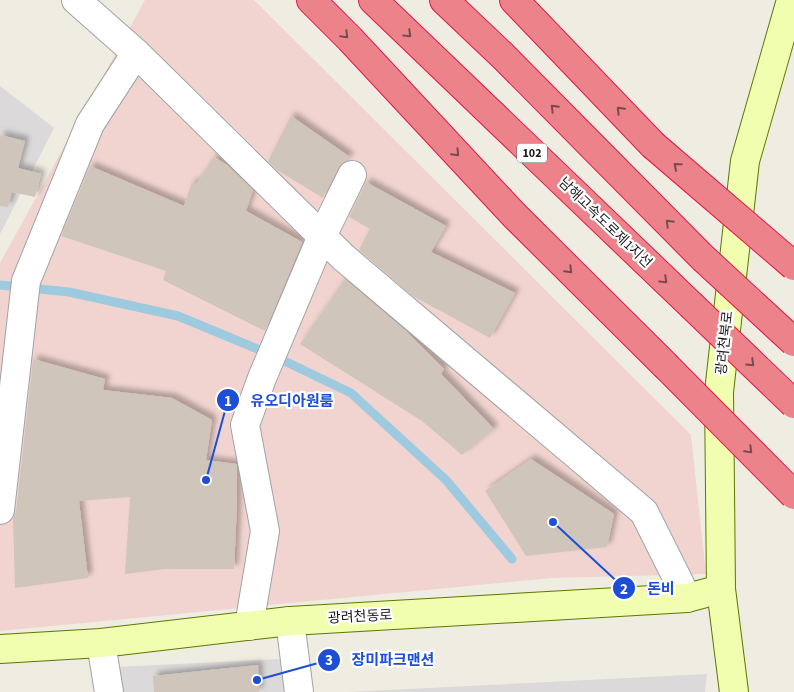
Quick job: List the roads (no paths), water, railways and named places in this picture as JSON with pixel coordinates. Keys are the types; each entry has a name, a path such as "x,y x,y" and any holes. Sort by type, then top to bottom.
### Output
{"highway":[{"path":"311,0 357,46 514,215 794,495"},
{"name":"남해고속도로제1지선","path":"373,0 794,404"},
{"path":"444,0 503,56 703,258 794,342"},
{"path":"514,0 653,145 794,266"}],"street":[{"path":"76,0 136,52 343,257 644,512 688,598"},
{"name":"광려천북로","path":"734,692 721,589 719,392 745,161 791,0"},
{"path":"0,510 26,281 90,124 136,52"},
{"path":"249,626 266,531 245,425 262,378 322,236 352,175"},
{"name":"광려천동로","path":"0,649 101,643 290,621 688,598 721,589"},
{"path":"290,621 299,692"},
{"path":"101,643 109,692"}],"waterway":[{"path":"0,285 69,292 178,316 272,355 351,393 446,480 512,559"}],"place":[{"name":"유오디아원룸","path":"206,480"},
{"name":"돈비","path":"553,522"},
{"name":"장미파크맨션","path":"257,680"}]}
